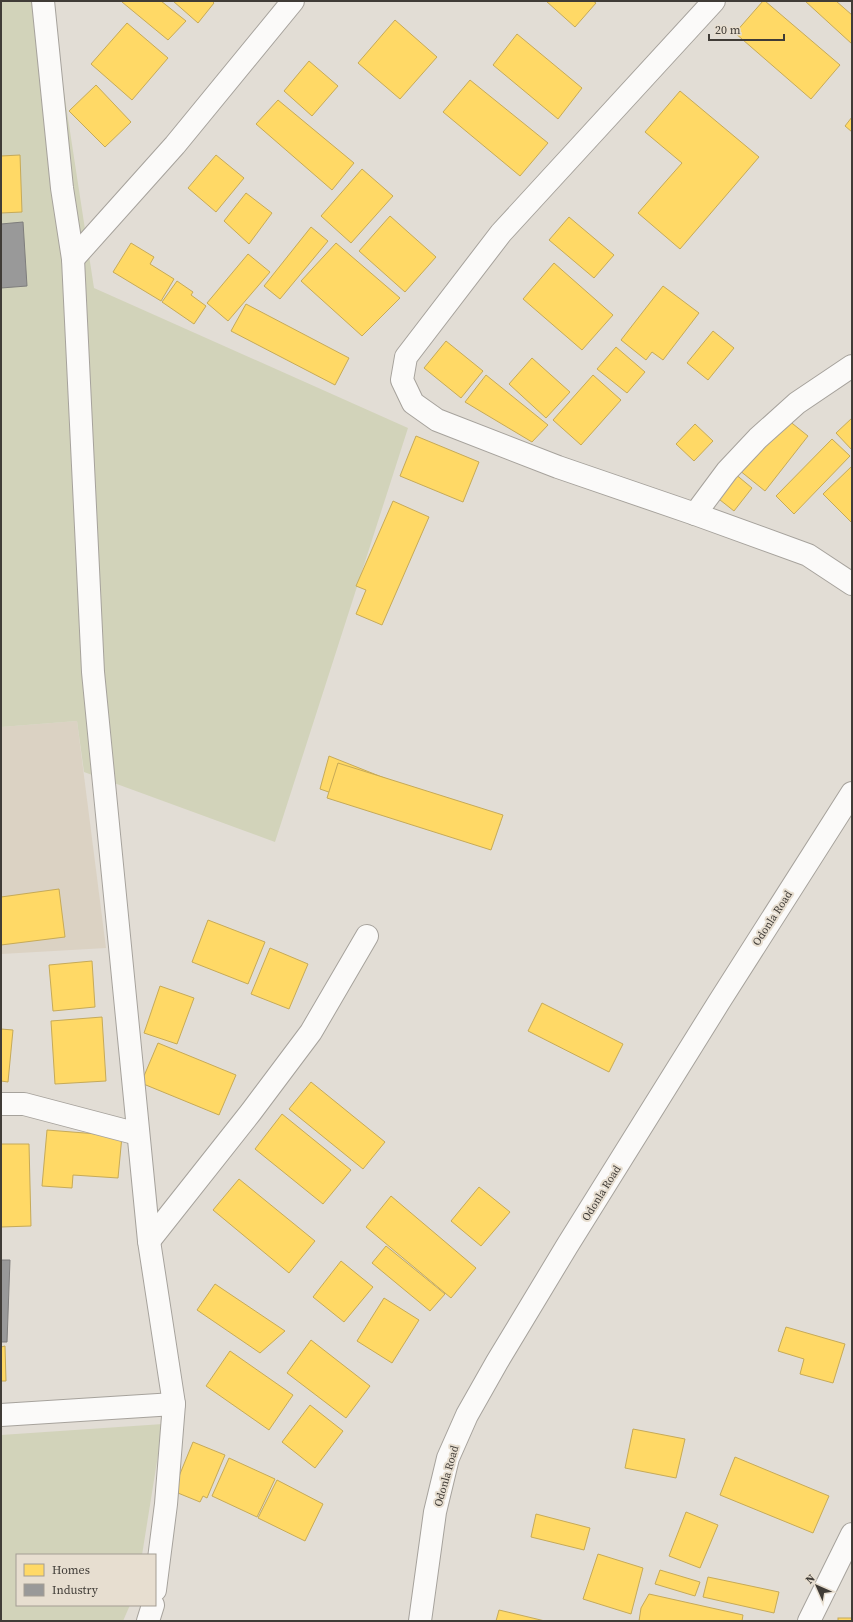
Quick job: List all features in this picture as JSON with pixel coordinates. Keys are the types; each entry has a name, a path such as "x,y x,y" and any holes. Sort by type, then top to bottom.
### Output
{"street":[{"path":"43,1 62,188 73,260 93,672 149,1241 174,1404 166,1504 156,1582"},
{"path":"73,260 175,145 293,1"},
{"path":"714,1 501,233 406,357 402,380 413,403 437,420 558,467 808,555 852,584"},
{"path":"695,514 727,471 758,438 797,403 852,366"},
{"name":"Odonla Road","path":"420,1621 435,1512 448,1458 467,1415 496,1362 567,1246 719,1002 852,793"},
{"path":"149,1241 251,1112 311,1032 367,936"},
{"path":"1,1104 24,1104 138,1134"},
{"path":"1,1415 174,1404"},
{"path":"809,1621 852,1534"},
{"path":"148,1621 153,1606"}],"shaded area":[{"path":"77,721 106,948 1,954 1,727"}],"green space":[{"path":"1,1 50,1 94,288 408,428 275,842 84,772 77,721 1,727"},
{"path":"163,1424 142,1554 16,1554 16,1606 130,1606 123,1621 1,1621 1,1435"}],"building: Homes":[{"path":"161,1 186,21 168,40 122,2"},
{"path":"173,1 212,1 214,3 198,23"},
{"path":"546,1 593,1 596,3 575,27"},
{"path":"763,1 765,1 840,65 811,99 735,33"},
{"path":"805,1 836,1 852,15 852,44"},
{"path":"395,20 437,57 400,99 358,63"},
{"path":"127,23 168,58 132,100 91,64"},
{"path":"517,34 582,88 558,119 493,65"},
{"path":"309,61 338,86 312,116 284,91"},
{"path":"470,80 548,143 520,176 443,112"},
{"path":"96,85 131,122 105,147 69,111"},
{"path":"680,91 759,157 680,249 638,213 682,163 645,132"},
{"path":"278,100 354,163 332,190 256,124"},
{"path":"852,117 852,132 845,126"},
{"path":"20,155 22,212 1,213 1,156"},
{"path":"216,155 244,178 216,212 188,188"},
{"path":"362,169 393,196 351,243 321,216"},
{"path":"246,193 272,213 249,244 224,221"},
{"path":"390,216 436,257 405,292 359,251"},
{"path":"569,217 614,255 594,278 549,240"},
{"path":"311,227 328,241 280,299 264,286"},
{"path":"131,243 154,257 150,264 174,279 161,301 113,272"},
{"path":"336,243 400,298 362,336 301,281"},
{"path":"248,254 270,272 228,321 207,303"},
{"path":"554,263 613,315 582,350 523,299"},
{"path":"177,281 193,292 191,295 206,306 194,324 162,302"},
{"path":"663,286 699,313 663,360 652,352 646,360 621,340"},
{"path":"246,304 349,358 335,385 231,331"},
{"path":"713,331 734,348 708,380 687,363"},
{"path":"446,341 483,371 461,398 424,368"},
{"path":"616,347 645,372 627,393 597,369"},
{"path":"532,358 570,392 546,418 509,384"},
{"path":"486,375 548,425 532,442 465,402"},
{"path":"593,375 621,400 581,445 553,420"},
{"path":"783,416 808,436 765,491 739,470"},
{"path":"852,418 852,450 836,433"},
{"path":"695,424 713,441 694,461 676,444"},
{"path":"416,436 479,462 463,502 400,476"},
{"path":"832,439 850,456 794,514 776,496"},
{"path":"852,466 852,523 823,494"},
{"path":"734,473 752,488 734,511 715,496"},
{"path":"393,501 429,517 382,625 356,614 366,590 356,586"},
{"path":"329,756 500,824 485,846 320,789"},
{"path":"338,763 503,815 491,850 327,798"},
{"path":"59,889 65,937 1,945 1,897"},
{"path":"208,920 265,942 248,984 192,962"},
{"path":"270,948 308,964 289,1009 251,994"},
{"path":"92,961 95,1007 53,1011 49,965"},
{"path":"160,986 194,998 177,1044 144,1033"},
{"path":"542,1003 623,1044 609,1072 528,1031"},
{"path":"102,1017 106,1081 55,1084 51,1021"},
{"path":"1,1029 13,1030 8,1082 1,1081"},
{"path":"158,1043 236,1075 219,1115 141,1083"},
{"path":"311,1082 385,1142 363,1169 289,1109"},
{"path":"282,1114 351,1170 323,1204 255,1149"},
{"path":"47,1130 122,1136 118,1178 73,1175 72,1188 42,1186"},
{"path":"1,1144 29,1144 31,1226 1,1227"},
{"path":"239,1179 315,1241 289,1273 213,1210"},
{"path":"479,1187 510,1212 481,1246 451,1221"},
{"path":"391,1196 476,1268 451,1298 366,1227"},
{"path":"386,1246 445,1294 430,1311 372,1263"},
{"path":"341,1261 373,1287 344,1322 313,1297"},
{"path":"215,1284 285,1331 260,1353 197,1310"},
{"path":"384,1298 419,1320 392,1363 357,1341"},
{"path":"786,1327 845,1344 833,1383 800,1374 804,1359 778,1351"},
{"path":"311,1340 370,1386 346,1418 287,1373"},
{"path":"5,1346 6,1381 1,1381 1,1347"},
{"path":"230,1351 293,1395 269,1430 206,1386"},
{"path":"310,1405 343,1431 315,1468 282,1442"},
{"path":"633,1429 685,1439 676,1478 625,1468"},
{"path":"193,1442 225,1455 207,1498 203,1496 200,1502 173,1491"},
{"path":"735,1457 829,1496 813,1533 720,1495"},
{"path":"229,1458 275,1479 257,1517 212,1496"},
{"path":"277,1480 323,1504 305,1541 258,1518"},
{"path":"686,1512 718,1525 700,1568 669,1556"},
{"path":"536,1514 590,1528 584,1550 531,1537"},
{"path":"598,1554 643,1568 631,1614 583,1599"},
{"path":"660,1570 700,1582 695,1596 655,1584"},
{"path":"708,1577 779,1592 774,1613 703,1597"},
{"path":"649,1594 743,1615 742,1621 639,1621 641,1608"},
{"path":"499,1610 545,1621 496,1621"},
{"path":"838,1618 852,1618 852,1621 838,1621"}],"building: Industry":[{"path":"23,222 27,286 1,288 1,224"},
{"path":"1,1260 10,1260 7,1342 1,1342"}]}
